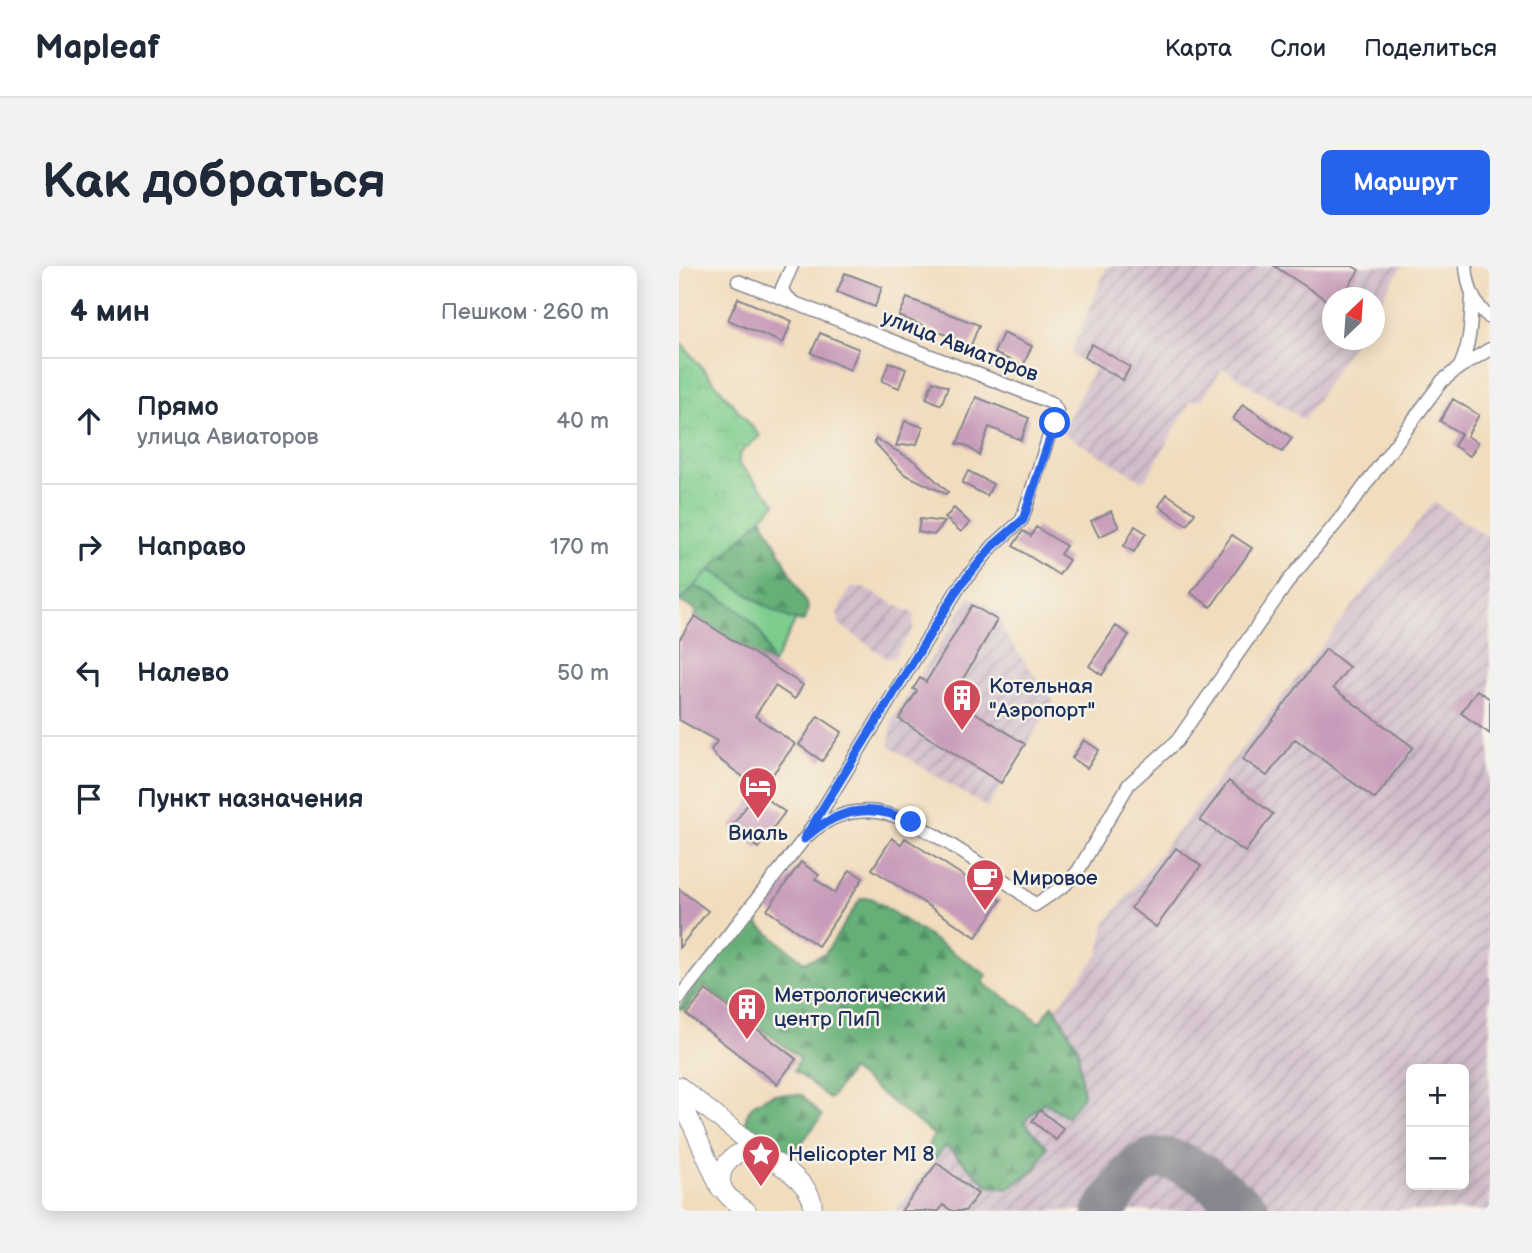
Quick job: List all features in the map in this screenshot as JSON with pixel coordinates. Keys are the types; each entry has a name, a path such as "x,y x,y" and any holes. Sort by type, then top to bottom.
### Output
{"main road":[{"path":"679,1086 807,1189 813,1198 812,1211"},
{"path":"679,1095 720,1189 747,1211"},
{"path":"726,1195 721,1180 724,1166 732,1156 748,1149 765,1155"}],"street":[{"path":"791,301 782,288 792,266"},
{"path":"1460,367 1468,351 1470,335 1472,295 1466,266"},
{"name":"улица Авиаторов","path":"738,281 1052,403 1057,411 1023,520 993,546 959,587 804,839"},
{"path":"1472,295 1479,309 1490,318"},
{"path":"679,998 804,839 823,822 848,812 886,813 931,832 1018,889 1035,905 1065,885 1078,871 1129,784 1177,741 1290,579 1343,515 1442,381 1490,349"}],"shaded area":[{"path":"1107,266 1402,266 1385,293 1385,287 1322,287 1322,350 1349,350 1304,420 1223,368 1203,399 1191,401 1147,477 1142,480 1061,432 1094,369 1071,354"},
{"path":"1434,502 1490,538 1490,1211 895,1211 1099,954 1105,924"},
{"path":"851,587 861,587 914,614 913,629 893,658 886,658 839,624 837,613"},
{"path":"970,596 1001,615 1003,631 1054,702 987,808 889,746 892,721"}],"green space":[{"path":"679,341 760,436 740,453 738,463 776,503 679,602"},
{"path":"752,498 808,607 806,618 802,622 765,606 706,568"},
{"path":"706,568 796,620 772,666 761,634 748,618 721,599 693,586"},
{"path":"693,586 721,599 748,618 761,634 772,666 695,616 697,611 679,601 679,592"},
{"path":"861,898 871,898 987,975 983,983 1039,1023 1053,1005 1078,1047 1083,1096 1067,1117 1044,1102 1024,1122 1047,1147 1035,1170 1008,1189 989,1186 946,1146 935,1159 925,1151 934,1135 851,1070 830,1099 794,1070 800,1058 705,986 685,1010 679,1008 742,925 755,922 804,962 825,954"},
{"path":"774,1094 802,1095 822,1116 790,1158 779,1155 745,1128 747,1114 753,1105"}],"building":[{"path":"1274,266 1352,266 1359,270 1348,287 1322,287 1322,297"},
{"path":"845,273 882,287 875,307 837,292"},
{"path":"738,298 792,321 783,343 728,320"},
{"path":"907,298 979,325 971,345 899,316"},
{"path":"820,333 859,349 850,370 811,353"},
{"path":"1003,333 1032,346 1023,366 994,353"},
{"path":"1092,344 1130,367 1123,380 1084,357"},
{"path":"889,362 906,369 899,388 882,381"},
{"path":"933,381 948,387 941,405 926,398"},
{"path":"976,397 1029,418 1021,440 989,427 979,455 965,445 957,444"},
{"path":"1453,399 1479,415 1467,436 1478,443 1470,456 1454,446 1461,434 1440,421"},
{"path":"1243,404 1292,438 1282,452 1233,419"},
{"path":"905,421 923,427 917,444 896,446"},
{"path":"876,439 916,462 948,492 946,494 904,474 874,442"},
{"path":"968,471 993,484 987,496 962,483"},
{"path":"1167,494 1195,513 1187,525 1159,506"},
{"path":"954,508 970,523 961,532 945,518"},
{"path":"1111,511 1119,527 1099,537 1091,521"},
{"path":"920,519 945,522 934,535 918,532"},
{"path":"1135,526 1146,533 1134,552 1124,546"},
{"path":"1036,527 1066,546 1060,554 1069,560 1059,575 1013,546 1023,531 1031,536"},
{"path":"1232,535 1252,548 1211,607 1191,593"},
{"name":"Котельная \"Аэропорт\"","path":"972,605 997,620 952,698 1025,744 1001,783 899,719 917,691 913,689 920,678 926,682"},
{"path":"695,616 803,685 795,699 775,686 755,716 795,744 761,790 716,757 711,750 717,741 679,720 679,640"},
{"path":"1116,626 1129,635 1102,675 1089,666"},
{"path":"1326,649 1349,667 1333,688 1413,747 1375,799 1295,739 1267,776 1243,759"},
{"path":"1477,690 1490,699 1490,734 1461,713"},
{"path":"818,716 842,732 822,761 799,745"},
{"path":"1084,740 1099,750 1087,768 1072,758"},
{"path":"1229,781 1273,814 1245,852 1200,820"},
{"name":"Виаль","path":"757,792 785,812 758,848 731,827"},
{"path":"892,838 901,844 905,838 1001,900 976,937 872,869"},
{"path":"1176,848 1201,866 1156,927 1131,908"},
{"path":"801,862 819,875 815,879 835,893 850,870 863,878 818,946 767,910"},
{"path":"679,889 708,911 679,948"},
{"name":"Метрологический центр ПиП","path":"706,990 796,1059 777,1084 687,1015"},
{"path":"1040,1110 1064,1129 1056,1140 1032,1121"},
{"path":"937,1163 978,1194 965,1211 952,1211 943,1205 939,1211 901,1211"}],"taxiway":[{"path":"1104,1211 1137,1168 1150,1160 1164,1159 1196,1170 1249,1211"}],"place":[{"name":"Котельная \"Аэропорт\"","path":"962,732"},
{"name":"Виаль","path":"758,820"},
{"name":"Мировое","path":"985,912"},
{"name":"Метрологический центр ПиП","path":"747,1041"},
{"name":"Helicopter MI 8","path":"761,1188"}],"route":[{"path":"911,822 886,813 848,812 823,822 804,839 959,587 993,546 1023,520 1055,423"}]}
